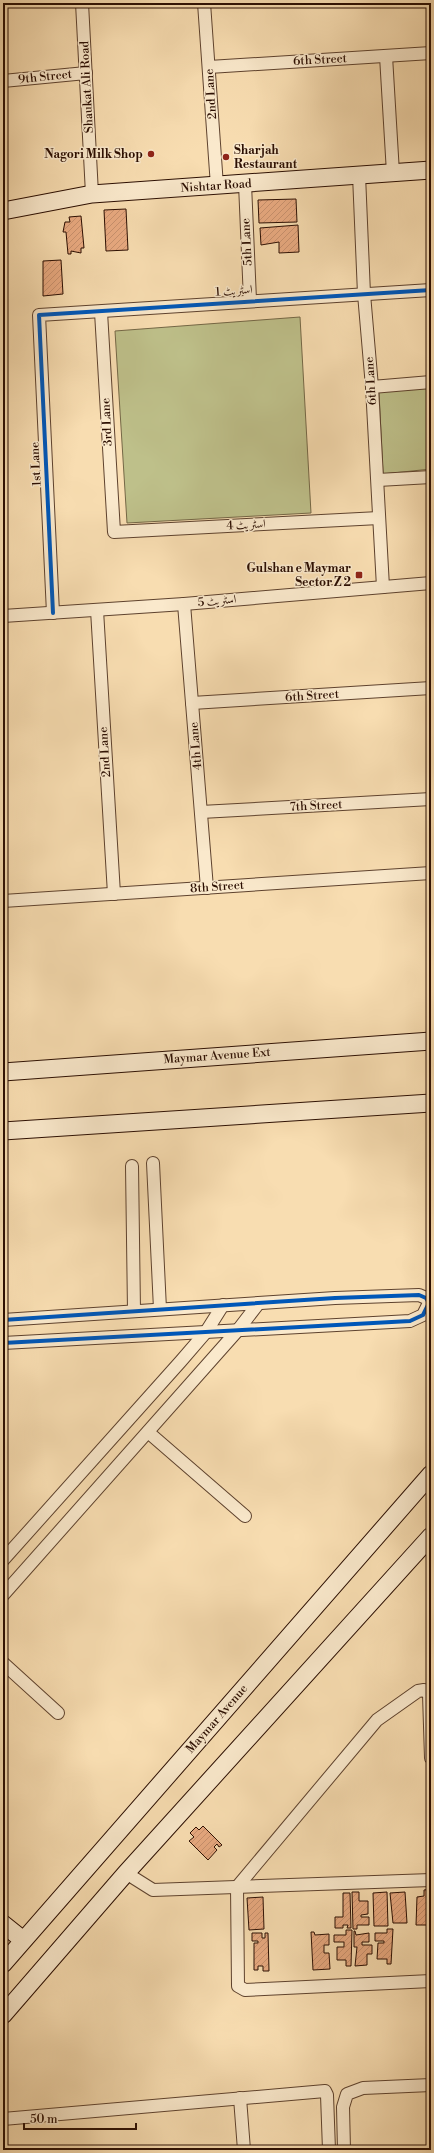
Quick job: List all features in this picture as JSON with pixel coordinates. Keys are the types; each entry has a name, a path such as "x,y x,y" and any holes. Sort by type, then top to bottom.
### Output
{"main road":[{"name":"Nishtar Road","path":"3,211 92,194 431,170"},
{"name":"Maymar Avenue Ext","path":"3,1072 431,1041"},
{"path":"3,1131 431,1102"},
{"name":"Maymar Avenue","path":"3,1964 431,1474"},
{"path":"6,2005 431,1536"},
{"path":"3,1924 24,1940"}],"street":[{"name":"Shaukat Ali Road","path":"82,3 92,194"},
{"name":"2nd Lane","path":"204,3 217,186"},
{"name":"6th Street","path":"209,67 431,53"},
{"path":"386,56 393,173"},
{"name":"9th Street","path":"3,82 86,73"},
{"name":"6th Lane","path":"359,175 364,294 372,387 383,587"},
{"name":"5th Lane","path":"245,184 250,300"},
{"name":"اسٹریٹ 1","path":"39,315 101,312 250,300 431,290"},
{"name":"3rd Lane","path":"101,312 114,532"},
{"name":"1st Lane","path":"39,315 53,613"},
{"path":"372,387 431,382"},
{"path":"378,480 431,477"},
{"name":"اسٹریٹ 4","path":"114,532 379,518"},
{"name":"اسٹریٹ 5","path":"3,616 184,604 431,584"},
{"name":"4th Lane","path":"184,604 207,888"},
{"name":"2nd Lane","path":"96,610 114,894"},
{"name":"6th Street","path":"192,703 431,688"},
{"name":"7th Street","path":"201,812 431,799"},
{"name":"8th Street","path":"3,901 431,873"},
{"path":"153,1163 160,1309"},
{"path":"132,1166 134,1311"},
{"path":"3,1320 335,1298 419,1295 426,1298 429,1303 423,1315 410,1321 3,1343"},
{"path":"3,1595 238,1330 258,1304"},
{"path":"3,1560 206,1332 223,1305"},
{"path":"148,1432 245,1516"},
{"path":"3,1663 58,1714"},
{"path":"431,1758 429,1694 424,1690 418,1691 376,1720 237,1887 238,1986 245,1990 431,1981"},
{"path":"126,1873 153,1890 431,1880"},
{"path":"344,2150 342,2106 347,2094 363,2088 431,2085"},
{"path":"3,2119 325,2091 327,2095 329,2150"},
{"path":"240,2098 244,2150"}],"green space":[{"path":"300,317 311,513 127,523 115,331"},
{"path":"431,388 431,469 383,474 379,392"}],"building":[{"path":"296,199 297,222 259,223 258,200"},
{"path":"126,209 128,250 106,251 104,210"},
{"path":"81,216 84,248 81,248 81,253 71,251 71,254 68,254 66,232 63,232 65,222 70,222 69,217"},
{"path":"298,225 299,252 279,253 279,242 261,245 260,228"},
{"path":"61,260 63,294 43,296 43,261"},
{"path":"203,1826 222,1845 219,1847 217,1844 214,1847 217,1850 208,1860 189,1841 194,1837 190,1833 196,1827 199,1830"},
{"path":"431,1889 431,1925 416,1925 417,1897 424,1896 424,1890"},
{"path":"352,1892 359,1892 359,1901 368,1901 368,1914 361,1915 361,1917 369,1917 369,1925 357,1925 357,1929 353,1929"},
{"path":"387,1892 388,1926 374,1926 373,1893"},
{"path":"405,1892 407,1923 393,1923 390,1893"},
{"path":"343,1893 350,1893 351,1928 347,1928 348,1925 343,1925 343,1928 335,1928 335,1917 343,1917"},
{"path":"263,1897 264,1929 249,1930 247,1898"},
{"path":"387,1929 393,1929 391,1964 387,1964 387,1959 377,1959 378,1943 384,1943 384,1941 375,1941 375,1933 387,1933"},
{"path":"346,1930 352,1930 351,1966 346,1966 346,1960 337,1960 337,1947 344,1947 344,1942 334,1942 334,1935 346,1935"},
{"path":"354,1931 356,1935 369,1933 369,1942 362,1942 362,1945 372,1945 372,1954 367,1954 367,1965 355,1966 357,1947 354,1947"},
{"path":"311,1932 314,1932 315,1935 329,1934 329,1945 324,1945 324,1953 329,1953 330,1969 313,1970"},
{"path":"252,1933 262,1933 262,1938 265,1938 265,1933 268,1933 269,1971 263,1971 263,1966 258,1966 258,1970 254,1970 254,1943 258,1943 258,1941 252,1941"}],"cycle path":[{"path":"53,613 39,315 431,290"},
{"path":"3,1320 335,1298 419,1295 426,1298 429,1303 423,1315 410,1321 3,1343"}],"place":[{"name":"Nagori Milk Shop","path":"151,154"},
{"name":"Sharjah Restaurant","path":"226,157"},
{"name":"Gulshan e Maymar Sector Z 2","path":"359,575"}]}
